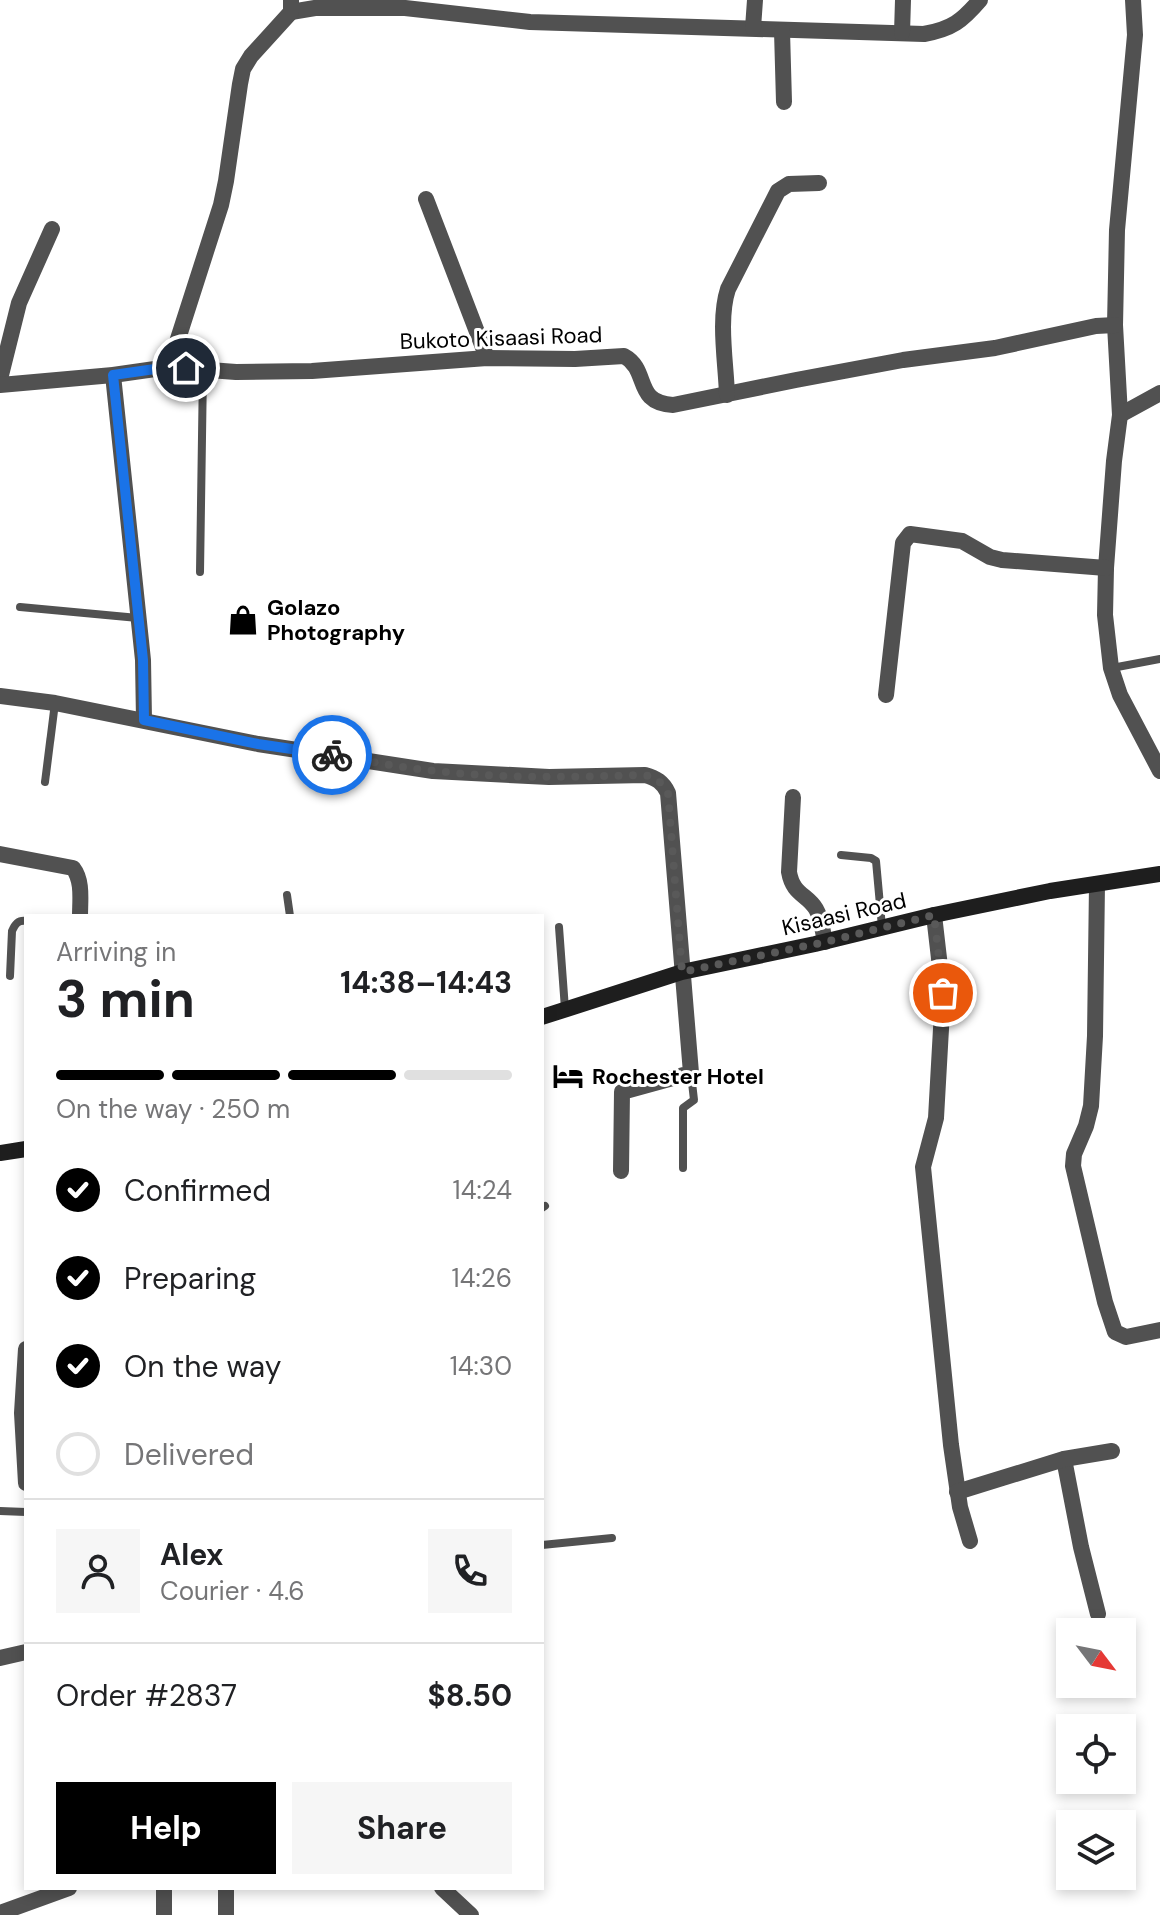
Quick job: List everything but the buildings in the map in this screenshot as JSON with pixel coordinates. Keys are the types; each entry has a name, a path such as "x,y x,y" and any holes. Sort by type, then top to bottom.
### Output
{"main road":[{"name":"Kisaasi Road","path":"544,1016 682,972 1050,891 1160,874"},
{"path":"0,1153 24,1149"}],"street":[{"path":"753,28 755,0"},
{"path":"902,33 903,0"},
{"path":"169,367 221,205 243,69 291,6 405,8 530,22 924,34 955,25 980,0"},
{"path":"1133,0 1135,35 1117,230 1115,325 1120,415 1114,461 1105,615 1111,668 1120,695 1160,771"},
{"path":"782,31 784,102"},
{"path":"727,395 724,301 728,289 778,191 789,184 819,183"},
{"path":"426,199 487,358"},
{"path":"0,382 19,303 52,229"},
{"name":"Bukoto Kisaasi Road","path":"0,382 113,375 169,367 236,372 312,371 487,358 624,356 636,366 646,394 664,405 673,405 903,360 995,348 1096,326 1115,325"},
{"path":"113,375 143,660 144,720"},
{"path":"1120,415 1160,393"},
{"path":"886,695 903,543 910,534 962,541 990,557 1002,560 1106,568"},
{"path":"0,696 55,703 258,744 433,771 549,777 645,775 665,786 691,1073 622,1092 621,1171"},
{"path":"793,797 790,879 797,892 816,909 825,942"},
{"path":"0,854 73,868 79,880 80,914"},
{"path":"1097,884 1091,1106 1074,1154 1073,1166 1111,1325 1119,1335 1126,1337 1160,1330"},
{"path":"934,915 943,993 936,1118 923,1167 949,1430 957,1492 970,1541"},
{"path":"24,1381 24,1448"},
{"path":"957,1492 1064,1459 1112,1451"},
{"path":"1064,1459 1098,1614"},
{"path":"0,1658 24,1652"},
{"path":"0,1913 63,1890"},
{"path":"164,1890 164,1915"},
{"path":"226,1890 226,1915"},
{"path":"444,1890 471,1915"}],"lane":[{"path":"200,572 203,370"},
{"path":"20,607 139,618"},
{"path":"1111,668 1160,659"},
{"path":"45,782 55,703"},
{"path":"841,855 876,861 882,928"},
{"path":"287,895 290,914"},
{"path":"10,976 12,931 14,925 24,921"},
{"path":"559,927 565,1009"},
{"path":"683,1168 683,1108 694,1100 691,1073"},
{"path":"0,1511 24,1512"},
{"path":"544,1545 612,1538"}],"way so far":[{"path":"332,755 433,771 483,775 653,777 665,786 668,793 682,972 934,915 943,993"}],"place":[{"name":"Golazo Photography","path":"243,620"},
{"name":"Rochester Hotel","path":"568,1076"}],"route":[{"path":"186,368 169,367 113,375 143,660 144,720 258,744 332,755"}]}
